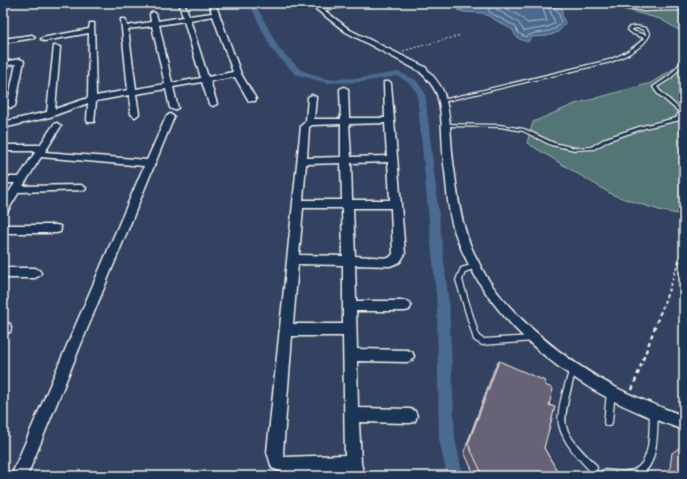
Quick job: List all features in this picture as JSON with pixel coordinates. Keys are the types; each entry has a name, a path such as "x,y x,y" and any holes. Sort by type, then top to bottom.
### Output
{"street":[{"path":"212,3 237,74 252,100"},
{"path":"315,6 348,31 422,69 437,88 442,101 446,125 449,168 459,228 474,266 490,291 508,313 535,339 573,368 611,392 654,412 684,423"},
{"path":"183,7 213,104"},
{"path":"19,476 62,379 150,163 172,113 169,86 153,14"},
{"path":"124,28 216,14"},
{"path":"123,20 135,114"},
{"path":"44,39 92,27 91,120"},
{"path":"3,42 32,37"},
{"path":"51,113 56,47"},
{"path":"3,64 20,61 11,106"},
{"path":"3,125 51,113 92,99 237,74"},
{"path":"293,258 390,262 396,259 399,254 387,84"},
{"path":"344,89 349,260 351,415 353,463 356,476"},
{"path":"312,97 310,122 306,126 302,161 275,452 278,462 286,465 353,463"},
{"path":"310,122 390,120"},
{"path":"3,209 57,126"},
{"path":"3,148 150,163"},
{"path":"302,161 392,159"},
{"path":"3,180 22,180"},
{"path":"16,189 81,188"},
{"path":"298,204 395,204"},
{"path":"3,229 56,229"},
{"path":"3,273 35,273"},
{"path":"349,306 405,306"},
{"path":"286,330 349,330"},
{"path":"350,355 407,356"},
{"path":"351,415 410,416"}],"lane":[{"path":"315,6 365,3"},
{"path":"609,3 643,10 684,9"},
{"path":"442,101 610,61 627,54 641,44 647,37"},
{"path":"446,125 500,126 524,130 554,144 575,150 592,148 608,139 644,127 678,119 682,112 658,92 655,87 670,77 684,61"},
{"path":"474,266 463,270 459,280 476,338 482,342 535,339"},
{"path":"573,368 562,420 570,440 579,453 593,468"},
{"path":"608,422 611,392"},
{"path":"604,474 633,474 641,469 650,458 654,412"}],"path":[{"path":"392,54 461,35"},
{"path":"628,400 684,247"}],"green space":[{"path":"600,3 684,3 684,33 660,19"},
{"path":"684,62 684,215 662,211 613,195 527,143 533,122 575,104 651,83"}],"water":[{"path":"496,3 553,3 562,8 562,15 565,23 559,31 547,36 531,37 528,42 518,38 513,30 483,13 457,10"}],"building":[{"path":"499,361 545,381 544,384 553,389 549,405 555,407 544,448 560,476 483,476 468,444"},
{"path":"683,445 684,476 681,476"}],"waterway":[{"path":"252,3 276,50 298,72 327,81 361,80 399,74 413,82 421,93 443,305 447,439 455,476"}]}
